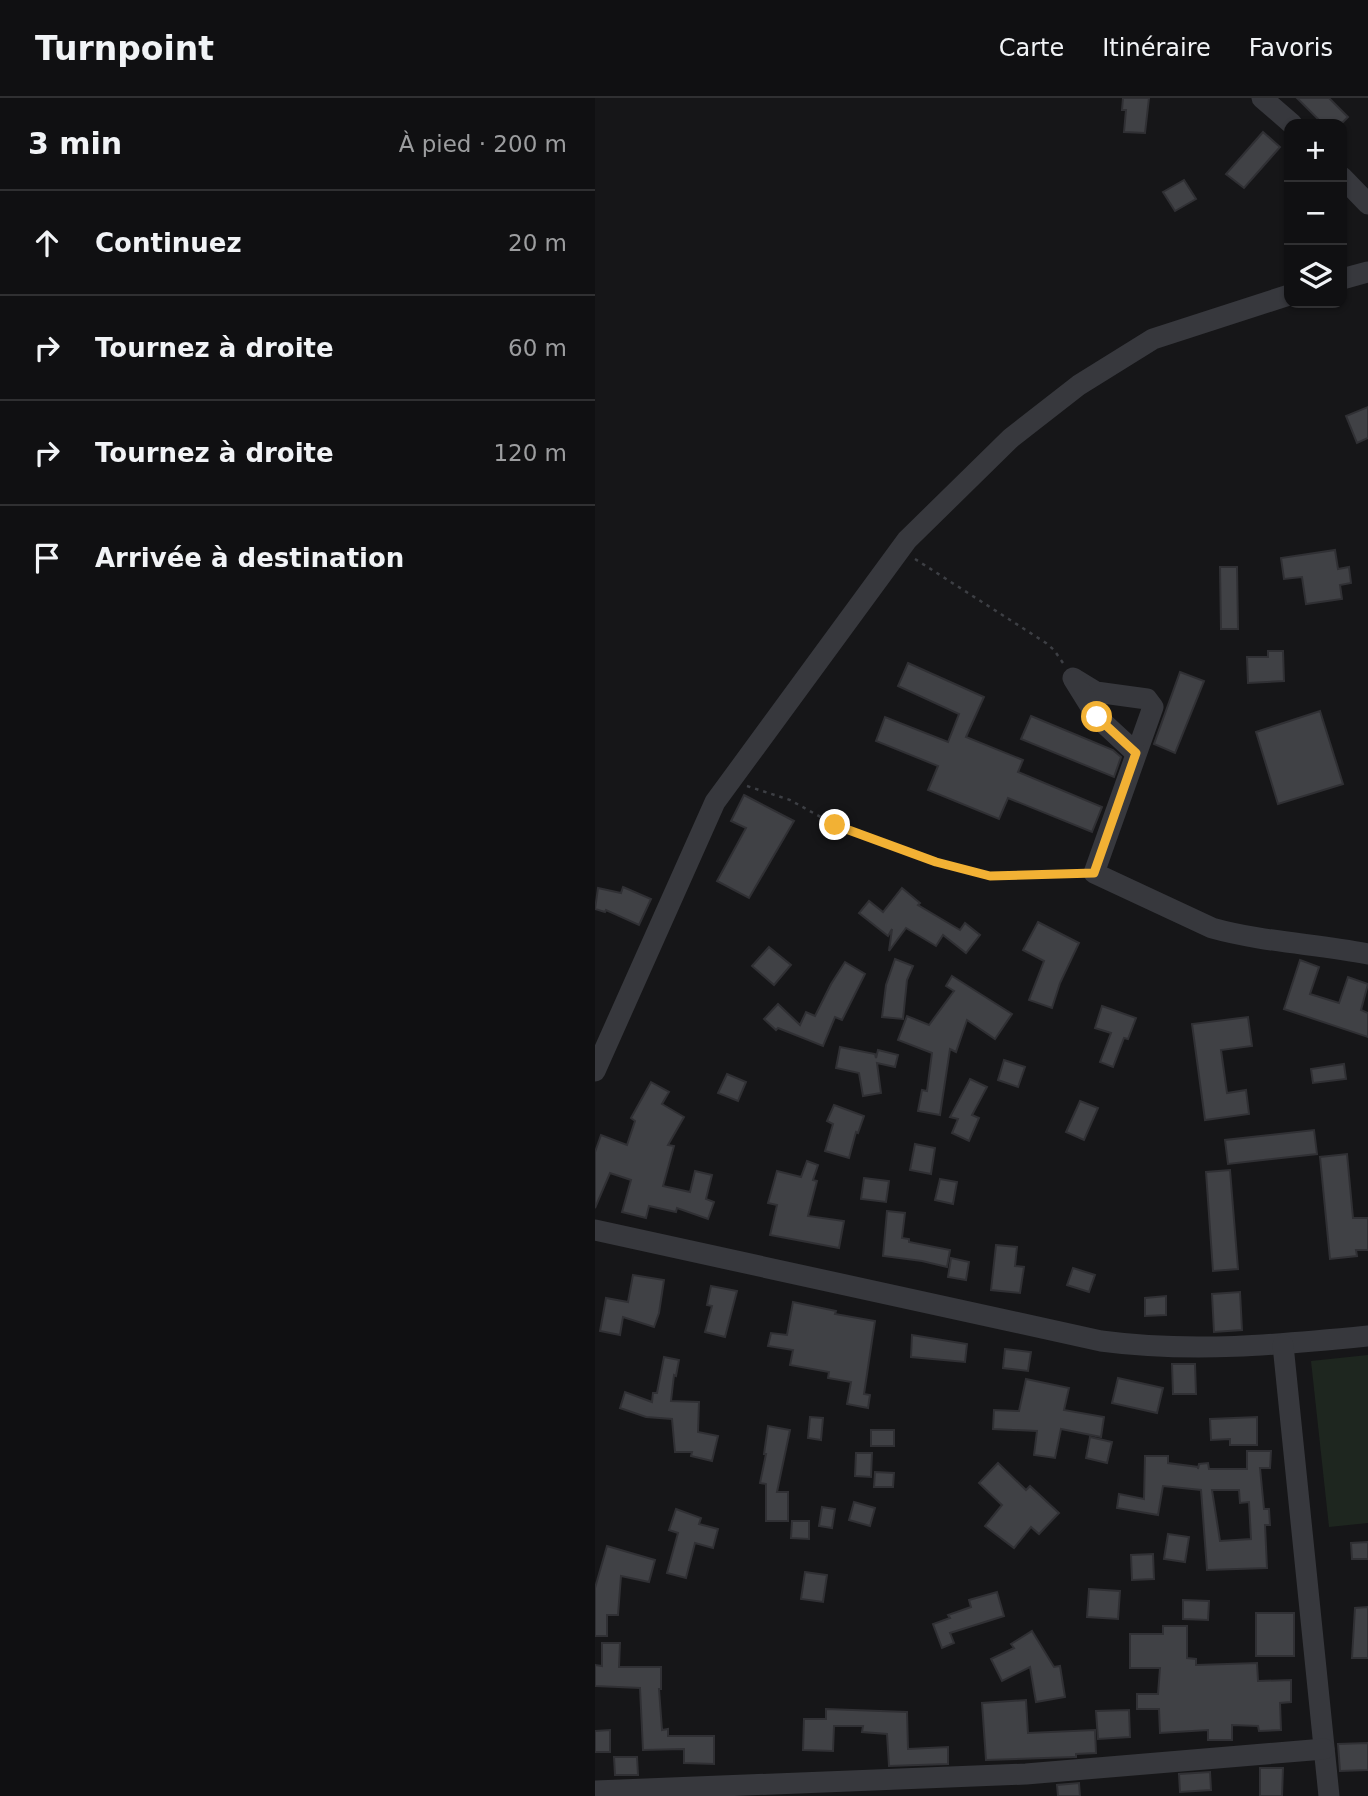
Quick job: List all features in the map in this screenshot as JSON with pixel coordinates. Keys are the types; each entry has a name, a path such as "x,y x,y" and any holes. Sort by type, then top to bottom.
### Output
{"street":[{"path":"1262,98 1286,119"},
{"path":"1347,182 1368,204"},
{"path":"1347,278 1368,272"},
{"path":"595,1071 715,802 898,550 1011,438 1079,385 1153,339 1284,297"},
{"path":"1073,678 1097,717 1136,753"},
{"path":"1073,678 1096,692 1147,698 1152,703 1153,712 1094,873 1212,928 1368,954"},
{"path":"595,1230 1101,1341 1180,1349 1283,1345 1368,1336"},
{"path":"1283,1345 1329,1796"},
{"path":"595,1791 1026,1774 1324,1749"}],"path":[{"path":"898,550 1046,643 1073,678"},
{"path":"730,782 790,800 825,821 958,868 990,876 1094,873"}],"shaded area":[{"path":"1368,1355 1368,1523 1329,1527 1311,1361"}],"building":[{"path":"1123,98 1149,98 1145,133 1124,132 1126,110 1122,110"},
{"path":"1297,98 1329,98 1348,117 1346,119 1318,119"},
{"path":"1263,132 1280,147 1244,188 1226,174"},
{"path":"1184,180 1196,199 1175,211 1163,192"},
{"path":"1368,407 1368,438 1357,443 1346,416"},
{"path":"1335,550 1338,569 1349,567 1351,583 1340,585 1342,599 1306,604 1302,577 1284,579 1281,558"},
{"path":"1220,567 1237,567 1238,629 1221,629"},
{"path":"1268,651 1283,651 1284,681 1248,683 1247,657 1268,657"},
{"path":"908,663 984,697 966,737 1023,760 1018,772 1102,807 1092,832 1008,798 999,819 928,790 938,766 876,741 885,717 948,742 959,714 898,686"},
{"path":"1180,672 1204,681 1175,753 1154,744"},
{"path":"1320,711 1343,784 1278,804 1256,732"},
{"path":"1031,716 1113,750 1121,757 1114,777 1021,739"},
{"path":"744,795 794,821 749,898 717,881 746,828 731,821"},
{"path":"623,887 651,899 639,925 606,910 595,909 598,888 621,893"},
{"path":"902,888 920,903 918,905 960,930 965,923 980,935 966,953 943,935 936,946 906,928 889,951 892,929 888,936 859,913 869,901 883,912"},
{"path":"1038,922 1079,943 1060,983 1052,1008 1029,1000 1044,961 1023,950"},
{"path":"769,947 791,965 774,985 752,966"},
{"path":"895,959 913,966 907,980 903,1019 882,1017 886,985"},
{"path":"1300,960 1319,967 1310,994 1339,1003 1348,977 1368,984 1361,1010 1368,1013 1368,1037 1284,1009"},
{"path":"845,962 865,974 842,1020 835,1017 823,1046 778,1028 776,1030 764,1019 778,1004 800,1025 806,1012 815,1016"},
{"path":"952,976 1012,1014 995,1039 967,1020 956,1052 950,1049 940,1115 918,1111 922,1090 927,1091 932,1053 898,1040 907,1016 929,1025 954,991 946,986"},
{"path":"1102,1006 1136,1018 1128,1039 1124,1038 1113,1067 1100,1062 1111,1033 1095,1028"},
{"path":"1248,1017 1252,1046 1221,1050 1227,1093 1246,1090 1249,1114 1205,1120 1192,1024"},
{"path":"840,1047 875,1054 876,1058 878,1050 898,1055 895,1067 877,1063 881,1093 863,1096 859,1073 836,1068"},
{"path":"1004,1060 1025,1067 1018,1087 998,1080"},
{"path":"1344,1064 1346,1079 1313,1083 1311,1069"},
{"path":"727,1074 746,1082 738,1101 718,1093"},
{"path":"970,1079 987,1087 972,1115 979,1118 969,1141 952,1133 958,1119 950,1117"},
{"path":"651,1082 669,1092 662,1104 684,1117 668,1145 674,1146 663,1186 690,1192 695,1171 712,1175 706,1199 714,1202 708,1219 677,1208 676,1212 649,1206 646,1218 622,1212 631,1180 610,1173 595,1208 595,1152 601,1135 627,1145 635,1121 631,1118"},
{"path":"1080,1101 1098,1108 1084,1140 1066,1132"},
{"path":"834,1105 864,1116 858,1133 856,1132 849,1158 825,1151 833,1124 827,1121"},
{"path":"1314,1130 1317,1154 1228,1164 1225,1140"},
{"path":"915,1144 935,1148 931,1174 910,1170"},
{"path":"1347,1154 1353,1218 1368,1218 1368,1250 1356,1250 1357,1256 1330,1259 1320,1157"},
{"path":"807,1161 818,1165 808,1216 844,1221 839,1248 770,1235 777,1205 768,1203 777,1171 801,1177"},
{"path":"1230,1170 1238,1269 1213,1271 1206,1172"},
{"path":"864,1178 889,1181 886,1202 861,1199"},
{"path":"940,1179 957,1182 953,1204 935,1200"},
{"path":"887,1211 905,1213 902,1238 909,1239 909,1242 950,1250 947,1267 883,1256"},
{"path":"996,1245 1017,1247 1015,1266 1024,1267 1020,1293 991,1290"},
{"path":"951,1258 969,1262 966,1280 948,1277"},
{"path":"1073,1268 1095,1275 1089,1292 1067,1285"},
{"path":"633,1275 664,1280 654,1327 623,1317 620,1335 600,1331 606,1298 628,1302"},
{"path":"711,1286 737,1291 725,1337 705,1332 712,1306 707,1305"},
{"path":"1240,1292 1242,1330 1214,1332 1212,1294"},
{"path":"1166,1296 1166,1315 1145,1316 1145,1298"},
{"path":"793,1302 836,1311 835,1314 875,1321 864,1394 870,1395 868,1408 847,1404 851,1382 828,1378 829,1372 790,1365 793,1350 768,1346 771,1333 787,1335"},
{"path":"912,1335 967,1344 965,1362 911,1357"},
{"path":"1005,1349 1031,1352 1028,1371 1003,1368"},
{"path":"664,1357 679,1360 671,1401 699,1402 698,1432 718,1436 712,1461 691,1456 692,1452 675,1452 672,1419 646,1417 620,1408 625,1392 652,1402 653,1393 657,1393"},
{"path":"1172,1364 1195,1364 1196,1394 1173,1394"},
{"path":"1118,1378 1163,1388 1157,1413 1112,1403"},
{"path":"1026,1379 1069,1388 1064,1410 1104,1417 1101,1437 1061,1429 1055,1458 1034,1455 1037,1431 993,1429 994,1410 1019,1411"},
{"path":"810,1417 823,1418 821,1440 808,1438"},
{"path":"1257,1417 1257,1445 1230,1445 1230,1439 1211,1440 1210,1419"},
{"path":"768,1426 790,1430 777,1492 788,1492 788,1521 766,1521 766,1484 760,1483"},
{"path":"871,1430 894,1430 894,1446 871,1446"},
{"path":"1090,1437 1112,1442 1107,1463 1086,1458"},
{"path":"1247,1451 1271,1451 1270,1468 1260,1468 1264,1509 1269,1509 1270,1525 1265,1525 1267,1568 1207,1570 1201,1490 1163,1486 1158,1515 1117,1508 1119,1494 1144,1499 1145,1456 1168,1456 1168,1463 1198,1469 1199,1464 1208,1463 1209,1469 1247,1469","holes":["1212,1490 1239,1490 1240,1503 1249,1502 1251,1539 1220,1541"]},
{"path":"856,1453 872,1453 871,1477 855,1476"},
{"path":"998,1463 1026,1490 1030,1486 1059,1513 1039,1534 1031,1527 1014,1548 985,1526 1002,1505 979,1483"},
{"path":"875,1472 894,1473 893,1487 874,1487"},
{"path":"854,1502 875,1508 870,1526 849,1520"},
{"path":"822,1507 835,1509 832,1528 819,1526"},
{"path":"676,1509 701,1518 699,1524 718,1529 713,1548 695,1543 686,1578 667,1573 678,1533 669,1530"},
{"path":"792,1521 809,1521 809,1539 791,1538"},
{"path":"1168,1534 1189,1537 1185,1562 1164,1559"},
{"path":"1368,1542 1368,1559 1352,1559 1351,1543"},
{"path":"607,1546 655,1560 649,1582 621,1576 618,1615 607,1615 607,1636 595,1636 595,1588"},
{"path":"1153,1554 1154,1579 1132,1580 1131,1555"},
{"path":"805,1572 827,1575 823,1602 801,1599"},
{"path":"1089,1589 1120,1591 1118,1619 1087,1617"},
{"path":"997,1592 1004,1616 950,1633 954,1643 942,1648 933,1624 971,1607 969,1600"},
{"path":"1183,1600 1209,1601 1208,1620 1183,1619"},
{"path":"1368,1607 1368,1658 1352,1658 1355,1608"},
{"path":"1256,1613 1294,1613 1294,1656 1256,1656"},
{"path":"1163,1626 1187,1626 1187,1658 1196,1659 1196,1665 1257,1663 1258,1681 1291,1680 1291,1702 1280,1703 1281,1730 1259,1731 1258,1726 1232,1725 1232,1740 1208,1740 1208,1730 1160,1733 1159,1709 1137,1709 1137,1694 1158,1694 1160,1668 1130,1668 1130,1634 1163,1634"},
{"path":"1032,1631 1054,1667 1060,1666 1065,1697 1036,1702 1030,1667 1002,1681 991,1659 1014,1648 1011,1644"},
{"path":"602,1643 620,1643 619,1667 661,1667 659,1689 662,1730 668,1729 668,1736 714,1736 714,1764 684,1763 684,1749 643,1750 640,1688 595,1686 595,1665 602,1666"},
{"path":"1026,1700 1028,1733 1095,1730 1096,1753 1076,1754 1076,1757 986,1760 982,1703"},
{"path":"826,1709 907,1712 908,1749 948,1747 948,1764 889,1766 887,1734 862,1732 863,1726 834,1726 833,1751 803,1750 804,1719 826,1719"},
{"path":"1129,1710 1130,1737 1098,1739 1096,1711"},
{"path":"610,1730 610,1752 595,1752 595,1731"},
{"path":"1368,1743 1368,1770 1340,1771 1338,1744"},
{"path":"614,1757 637,1757 638,1775 615,1775"},
{"path":"1260,1768 1283,1768 1282,1796 1260,1796"},
{"path":"1210,1772 1211,1790 1180,1792 1179,1774"},
{"path":"1079,1783 1080,1796 1058,1796 1057,1785"}],"route":[{"path":"835,825 936,862 990,876 1094,873 1136,753 1097,717"}]}
